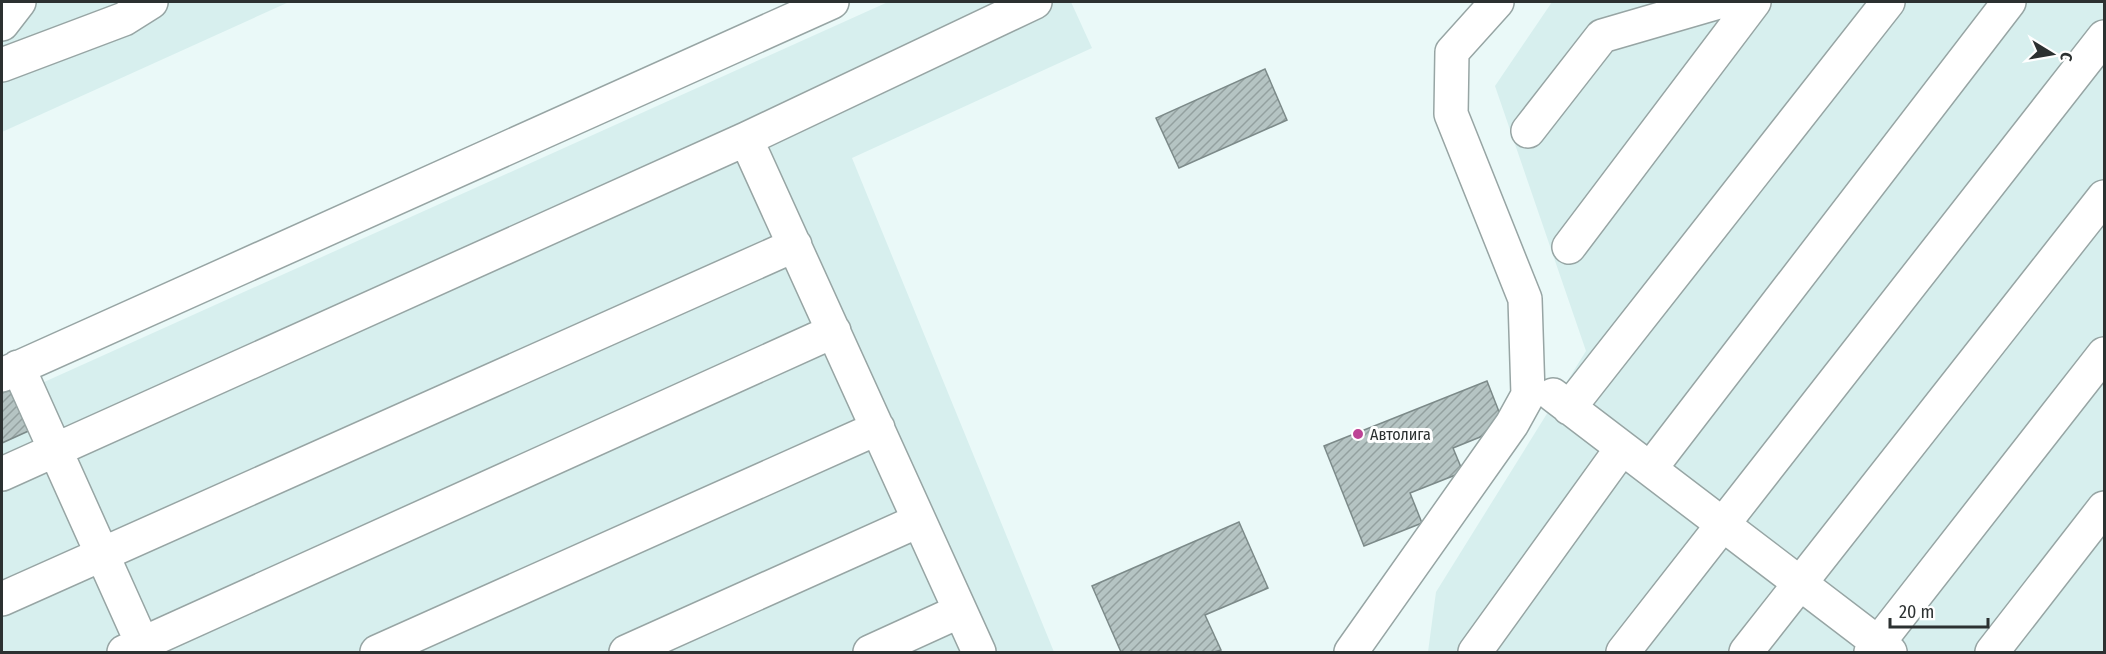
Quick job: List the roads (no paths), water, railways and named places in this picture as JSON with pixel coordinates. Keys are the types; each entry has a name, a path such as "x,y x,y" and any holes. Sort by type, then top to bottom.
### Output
{"lane":[{"path":"2,24 19,2"},
{"path":"832,2 10,371 55,450 102,554 137,650 834,331"},
{"path":"2,474 747,140 1035,2"},
{"path":"1351,652 1512,424 1528,394 1525,299 1451,114 1452,52 1497,2"},
{"path":"1528,131 1602,36 1719,2"},
{"path":"1569,247 1754,2"},
{"path":"1569,408 1888,2"},
{"path":"1650,469 2009,2"},
{"path":"2,65 124,20 146,4"},
{"path":"1623,652 2104,37"},
{"path":"747,140 918,521 980,652"},
{"path":"1746,652 2104,197"},
{"path":"2,599 795,245"},
{"path":"1528,376 1800,584 1880,649 2104,354"},
{"path":"377,652 878,428"},
{"path":"1475,652 1622,448"},
{"path":"1992,652 2104,508"},
{"path":"626,652 918,521"},
{"path":"870,652 960,611"}],"place":[{"name":"Автолига","path":"1358,434"}]}
